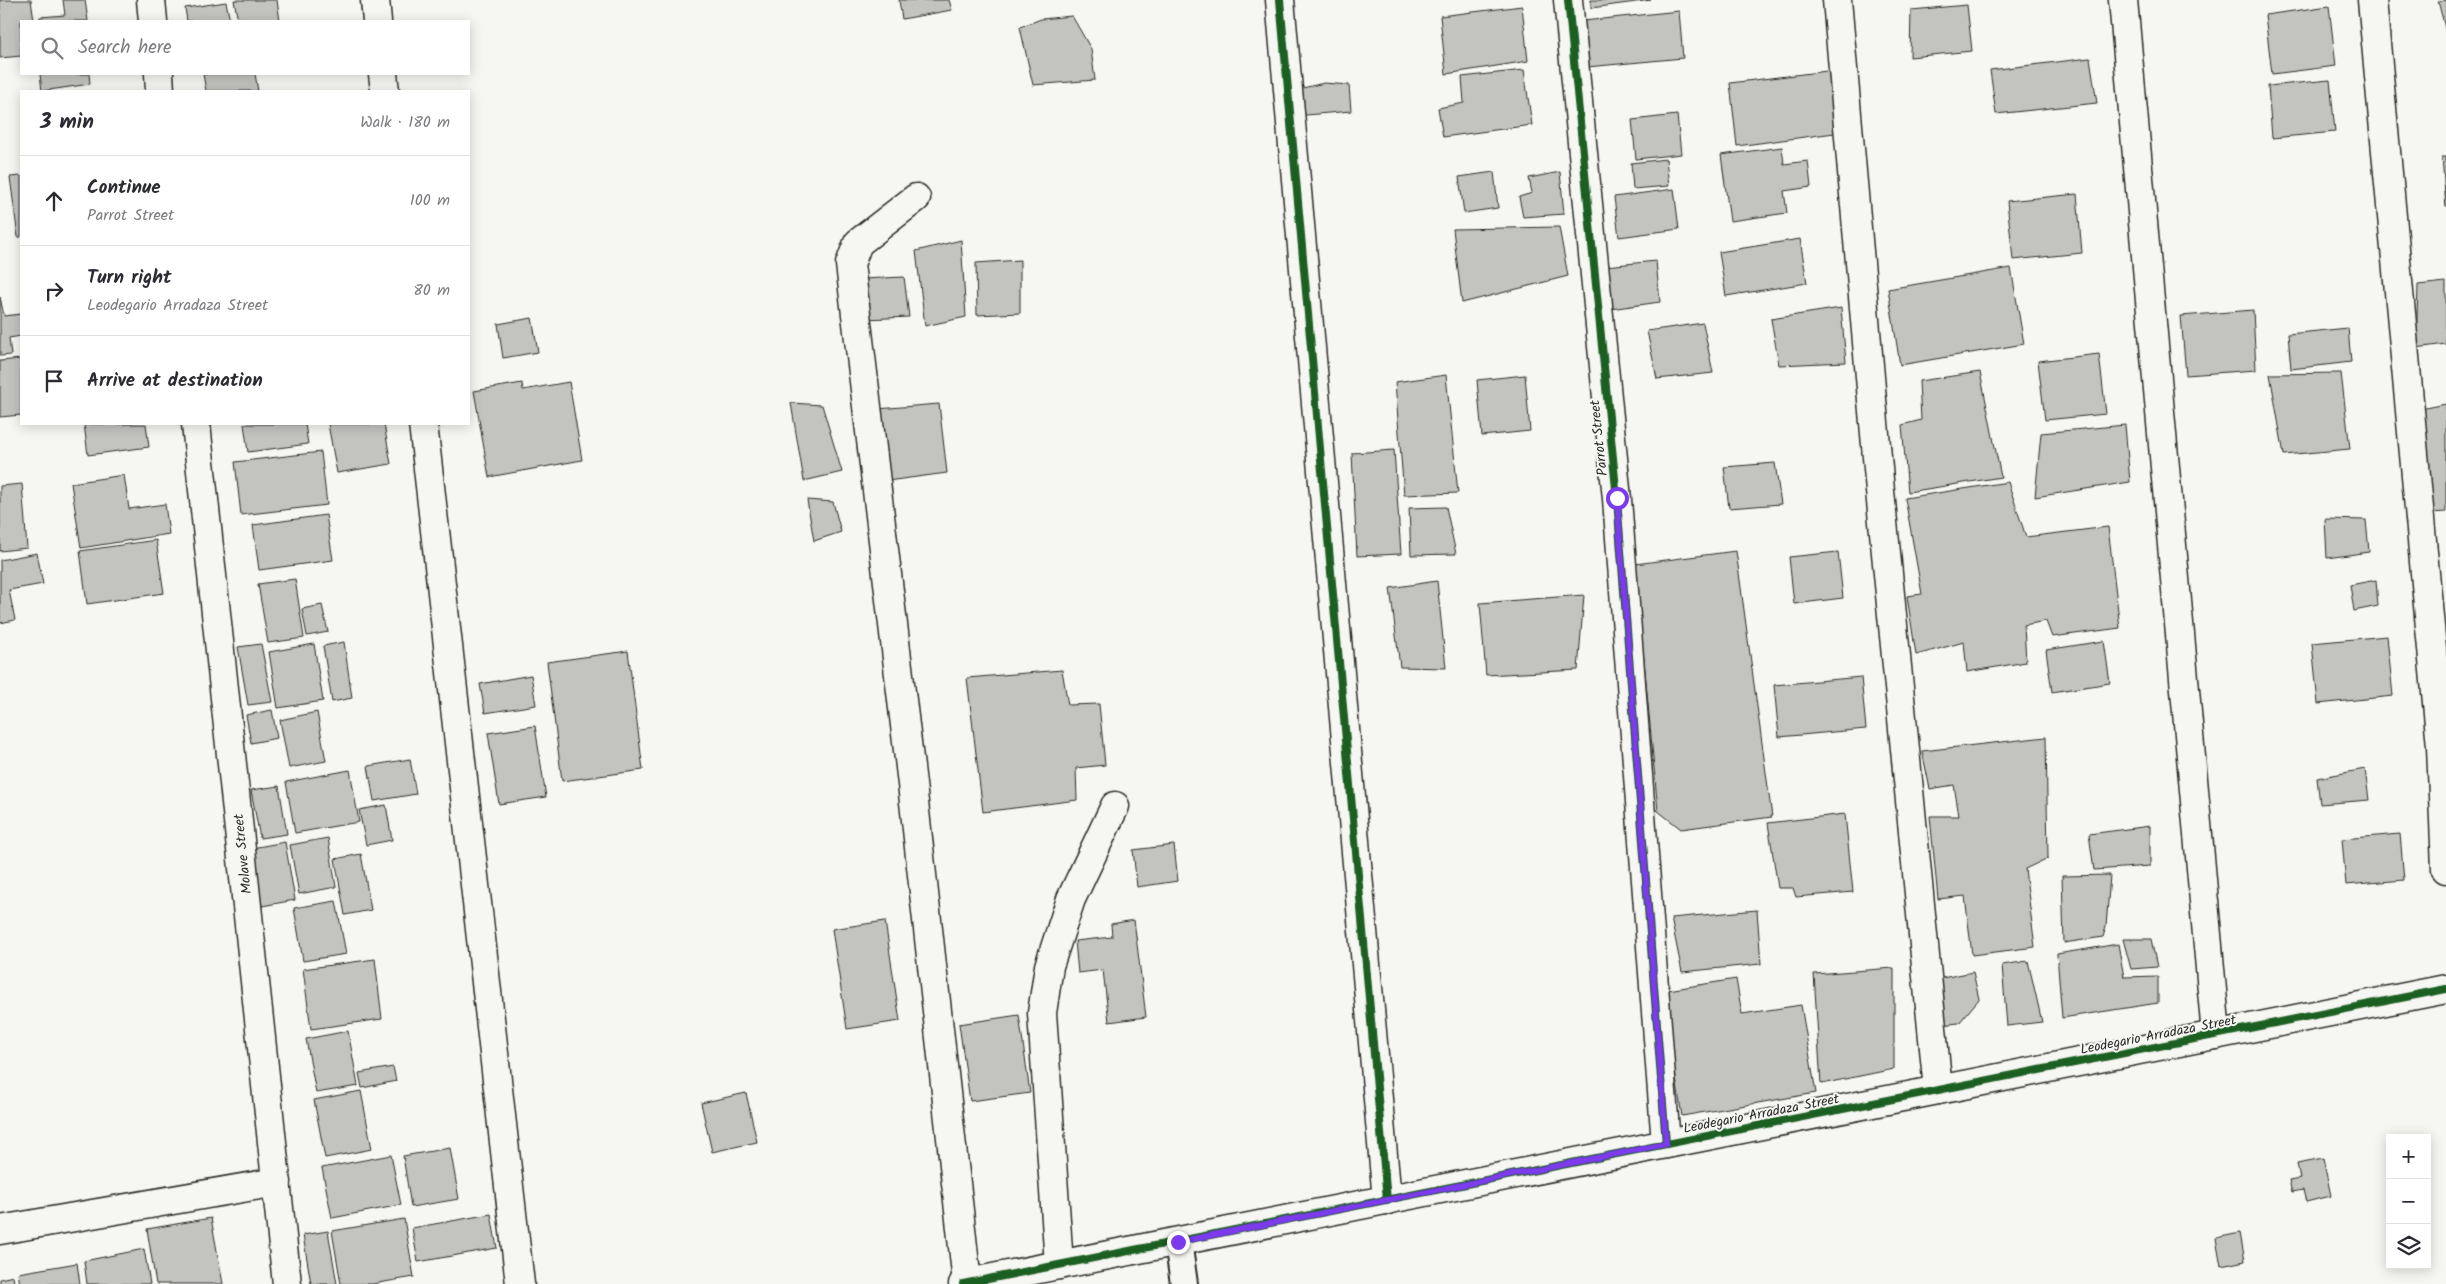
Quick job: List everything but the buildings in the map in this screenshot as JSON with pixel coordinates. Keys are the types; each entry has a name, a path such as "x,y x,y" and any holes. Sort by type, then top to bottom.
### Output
{"street":[{"path":"151,0 153,20"},
{"path":"375,0 377,20"},
{"path":"1280,0 1387,1200"},
{"name":"Parrot Street","path":"1568,0 1617,498 1666,1144"},
{"path":"1837,0 1881,501 1938,1090"},
{"path":"2123,0 2216,1035"},
{"path":"2372,0 2443,746 2446,869"},
{"path":"158,75 160,90"},
{"path":"383,75 385,90"},
{"path":"916,198 858,243 850,264 910,764 965,1284"},
{"name":"Molave Street","path":"196,425 287,1284"},
{"path":"423,425 520,1284"},
{"path":"1058,1265 1042,1013 1048,966 1071,899 1115,806"},
{"name":"Leodegario Arradaza Street","path":"965,1284 2446,989"},
{"path":"0,1230 277,1182"}],"lane":[{"path":"1178,1242 1184,1284"}],"cycle path":[{"path":"1280,0 1387,1200"},
{"path":"1568,0 1617,499 1666,1144"},
{"path":"963,1284 2446,989"}],"route":[{"path":"1178,1242 1666,1144 1617,498"}]}
